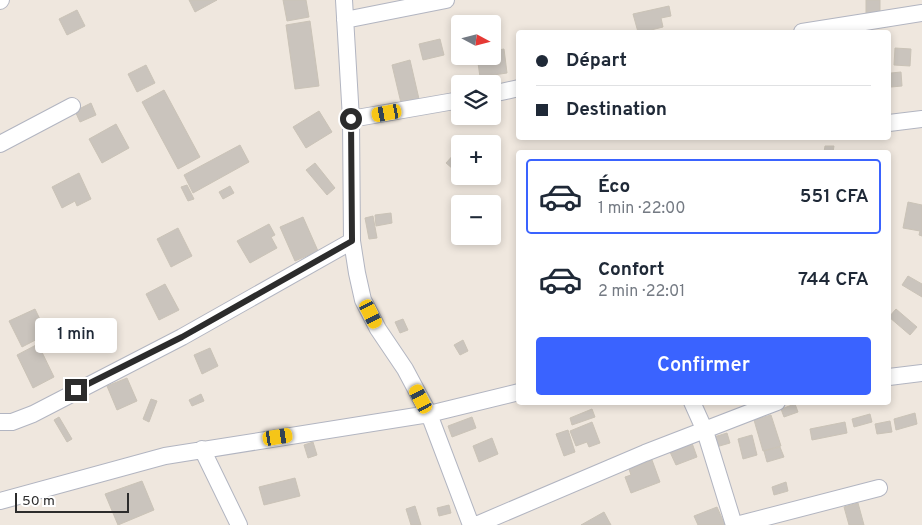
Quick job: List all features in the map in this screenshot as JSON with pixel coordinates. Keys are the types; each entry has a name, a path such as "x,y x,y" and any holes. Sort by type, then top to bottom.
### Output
{"street":[{"path":"344,0 351,119 352,241 364,300 378,329 405,369 429,414 471,525"},
{"path":"345,20 446,0"},
{"path":"815,30 922,13"},
{"path":"501,92 516,89"},
{"path":"351,119 451,102"},
{"path":"0,144 72,106"},
{"path":"891,123 922,118"},
{"path":"0,422 12,422 33,414 182,337 352,241"},
{"path":"891,377 922,373"},
{"path":"0,501 164,456 429,414 516,393"},
{"path":"693,405 705,431 735,525 879,488"},
{"path":"476,525 645,453 770,405"},
{"path":"202,449 239,525"}],"building":[{"path":"189,0 217,0 195,12"},
{"path":"283,0 306,0 309,17 287,21"},
{"path":"866,0 880,0 880,14 866,14"},
{"path":"669,6 671,16 661,18 663,27 651,30 637,30 633,14"},
{"path":"77,10 85,26 67,35 59,19"},
{"path":"310,21 319,86 295,89 286,25"},
{"path":"440,39 444,55 423,60 419,44"},
{"path":"895,48 911,49 910,66 894,65"},
{"path":"504,49 507,73 480,75 478,65 501,65 501,50"},
{"path":"410,60 419,99 401,103 392,65"},
{"path":"146,65 155,83 137,92 128,74"},
{"path":"901,72 902,86 891,87 891,73"},
{"path":"164,90 200,157 178,169 142,102"},
{"path":"91,103 96,115 80,122 75,111"},
{"path":"319,111 332,132 306,148 293,127"},
{"path":"116,124 129,148 102,163 89,139"},
{"path":"240,145 249,162 193,193 184,175"},
{"path":"825,146 834,146 833,150 824,150"},
{"path":"451,158 451,167 446,163"},
{"path":"315,163 335,188 327,195 306,170"},
{"path":"79,173 91,199 77,206 75,201 62,208 52,187"},
{"path":"187,185 194,199 188,201 181,187"},
{"path":"230,186 234,193 223,199 219,192"},
{"path":"908,202 922,205 922,236 919,235 920,231 903,228"},
{"path":"391,213 392,223 376,226 375,215"},
{"path":"373,216 377,238 369,239 365,218"},
{"path":"303,217 318,251 295,261 280,227"},
{"path":"269,224 275,235 271,237 277,248 250,263 237,241"},
{"path":"178,228 192,256 171,267 157,239"},
{"path":"908,276 922,284 922,297 902,285"},
{"path":"165,284 179,310 159,320 146,294"},
{"path":"35,309 47,334 22,347 9,321"},
{"path":"896,309 917,327 910,335 891,319 891,315"},
{"path":"403,319 408,330 400,333 395,322"},
{"path":"463,340 468,351 460,355 454,345"},
{"path":"38,344 54,377 33,388 17,355"},
{"path":"210,348 218,366 202,374 194,355"},
{"path":"127,378 137,401 117,410 107,386"},
{"path":"201,394 204,401 192,406 189,400"},
{"path":"151,399 157,401 149,422 143,419"},
{"path":"795,405 798,412 784,417 781,409"},
{"path":"592,409 595,417 572,425 570,418"},
{"path":"915,413 917,424 896,430 894,419"},
{"path":"870,414 872,422 854,427 852,419"},
{"path":"771,415 781,446 763,451 754,420"},
{"path":"59,417 72,439 67,442 54,420"},
{"path":"472,417 476,428 452,437 448,426"},
{"path":"890,421 892,432 877,434 875,424"},
{"path":"592,422 600,443 589,447 587,442 576,446 570,431"},
{"path":"845,422 847,433 812,440 810,429"},
{"path":"568,430 575,452 564,456 556,434"},
{"path":"727,433 730,443 716,447 714,437"},
{"path":"752,435 757,455 743,459 738,439"},
{"path":"492,438 498,454 479,462 473,446"},
{"path":"313,442 317,455 308,458 304,445"},
{"path":"692,443 697,457 676,465 670,452"},
{"path":"780,447 784,457 767,462 764,451"},
{"path":"652,460 660,482 631,493 625,477 631,475 629,469"},
{"path":"295,478 300,496 264,505 259,487"},
{"path":"142,481 154,510 118,525 105,494"},
{"path":"786,482 788,491 774,495 772,487"},
{"path":"858,503 864,525 849,525 844,507"},
{"path":"449,505 451,513 439,516 437,508"},
{"path":"415,506 421,525 411,525 406,509"},
{"path":"717,507 725,525 698,525 694,516"},
{"path":"604,512 611,525 581,525"}],"route":[{"path":"76,390 182,337 352,241 351,119"}]}
